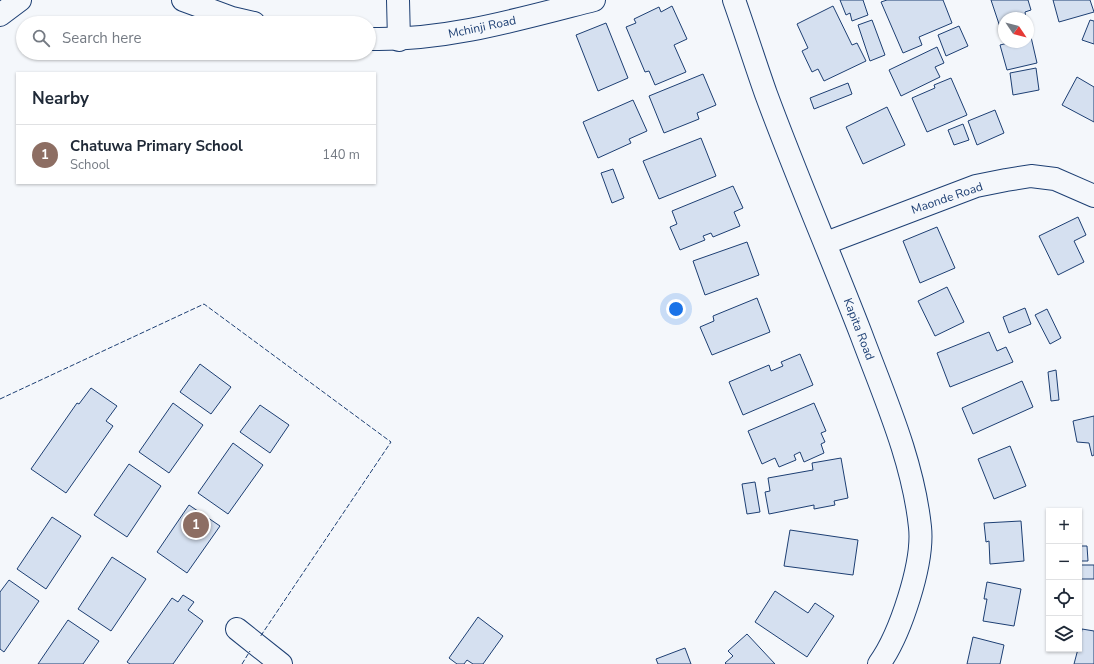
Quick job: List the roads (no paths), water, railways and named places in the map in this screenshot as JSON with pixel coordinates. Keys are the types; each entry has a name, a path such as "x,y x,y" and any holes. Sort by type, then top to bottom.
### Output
{"street":[{"path":"0,15 20,0"},
{"path":"183,0 227,16"},
{"path":"398,0 399,40"},
{"name":"Mchinji Road","path":"376,39 399,40 441,35 521,19 594,0"},
{"name":"Kapita Road","path":"734,0 766,93 826,243 895,425 911,479 920,528 916,575 901,621 879,664"},
{"name":"Maonde Road","path":"826,243 976,186 1006,180 1031,176 1055,179 1094,196"},
{"path":"237,629 280,664"}],"place":[{"name":"Chatuwa Primary School","path":"196,525"}]}
